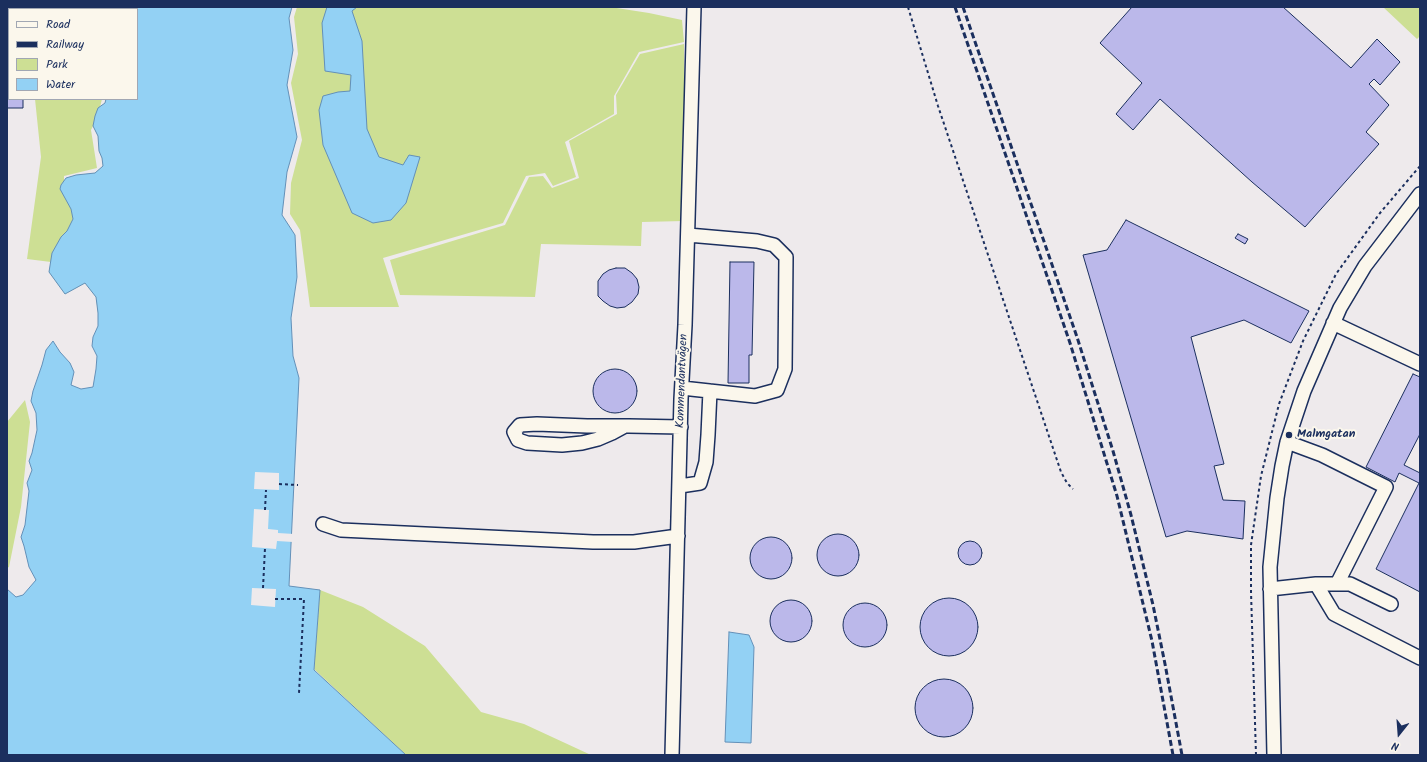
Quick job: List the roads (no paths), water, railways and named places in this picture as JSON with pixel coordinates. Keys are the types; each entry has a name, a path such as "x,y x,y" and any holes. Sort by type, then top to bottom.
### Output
{"street":[{"name":"Kommendantvägen","path":"672,755 682,388 686,324 694,7"},
{"path":"1274,755 1270,567 1277,498 1287,442 1304,391 1340,308 1364,266 1418,202"},
{"path":"682,388 755,396 777,390 785,369 786,257 774,245 757,241 688,235"},
{"path":"1333,323 1420,364"},
{"path":"680,486 700,483 706,455 710,391"},
{"path":"623,426 598,439 582,443 562,445 527,443 518,440 514,432 520,425 537,424 681,427"},
{"path":"1287,442 1322,455 1386,487 1337,584"},
{"path":"323,524 341,530 593,542 634,542 678,536"},
{"path":"1270,589 1316,584 1350,584 1391,604"},
{"path":"1316,584 1334,614 1420,658"}],"water":[{"path":"292,7 289,18 293,50 287,85 297,137 287,172 282,215 295,235 297,277 291,318 293,356 299,378 289,586 320,590 314,670 406,755 7,755 7,589 16,597 23,595 36,580 29,567 21,537 25,525 29,491 27,483 32,470 29,461 37,430 36,413 31,401 33,391 46,350 53,341 70,363 74,372 71,385 81,389 93,387 96,369 97,356 92,346 93,337 98,326 96,297 85,283 65,294 49,272 52,253 61,237 67,231 73,219 71,209 60,189 66,178 76,175 95,173 103,166 99,151 98,136 93,126 98,108 105,103 106,100 138,100 138,8 88,8"},
{"path":"327,7 357,7 352,11 362,41 367,129 379,157 403,165 409,155 420,157 406,203 391,220 373,223 352,213 323,145 319,110 323,96 338,92 350,91 351,75 325,71 322,23"},
{"path":"729,632 749,635 754,647 751,743 725,742"}],"railway":[{"path":"955,7 1070,343 1117,496 1152,641 1173,755"},
{"path":"963,7 1077,337 1113,451 1131,515 1153,605 1182,755"}],"place":[{"name":"Malmgatan","path":"1289,435"}]}
